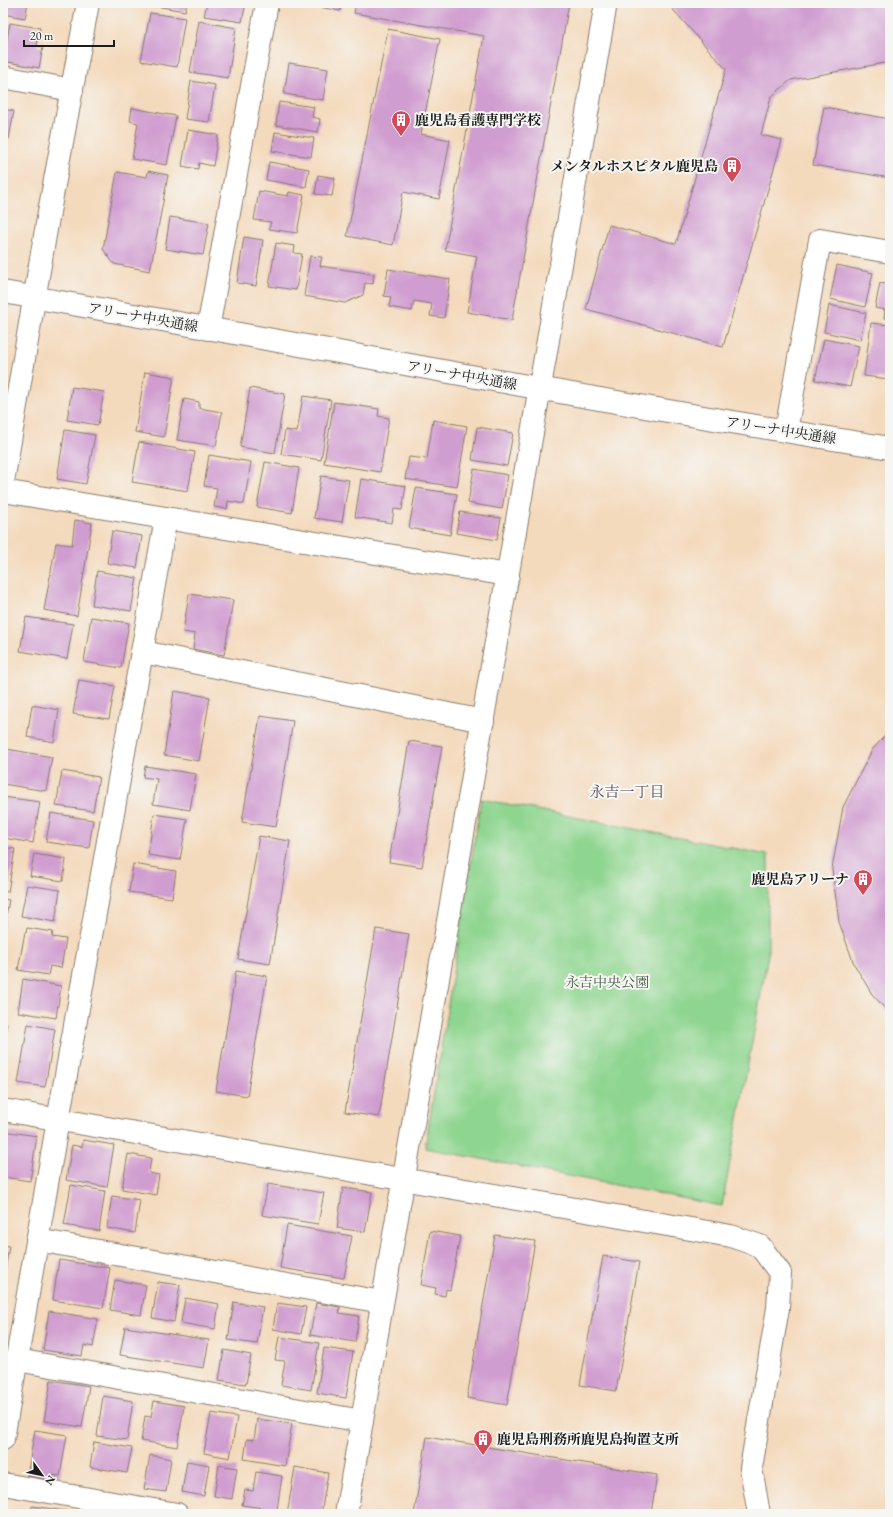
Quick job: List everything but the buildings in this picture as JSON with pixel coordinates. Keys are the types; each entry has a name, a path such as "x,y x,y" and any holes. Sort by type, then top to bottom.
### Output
{"street":[{"path":"3,482 88,3"},
{"path":"208,328 267,3"},
{"path":"346,1514 606,3"},
{"path":"3,77 72,90"},
{"path":"786,431 820,240 890,252"},
{"name":"アリーナ中央通線","path":"3,292 540,389 890,448"},
{"path":"3,491 508,574"},
{"path":"3,1439 58,1120 166,518"},
{"path":"143,652 482,721"},
{"path":"3,1110 732,1236 760,1246 780,1273 778,1308 751,1468 759,1514"},
{"path":"37,1240 382,1302"},
{"path":"17,1360 362,1421"},
{"path":"3,1484 177,1514"}],"green space":[{"name":"永吉中央公園","path":"481,799 768,855 768,955 722,1206 425,1148"}],"place":[{"name":"鹿児島看護専門学校","path":"401,137"},
{"name":"メンタルホスピタル鹿児島","path":"732,183"},
{"name":"鹿児島アリーナ","path":"863,896"},
{"name":"鹿児島刑務所鹿児島拘置支所","path":"483,1456"}],"district":[{"name":"永吉一丁目","path":"627,792"}]}
